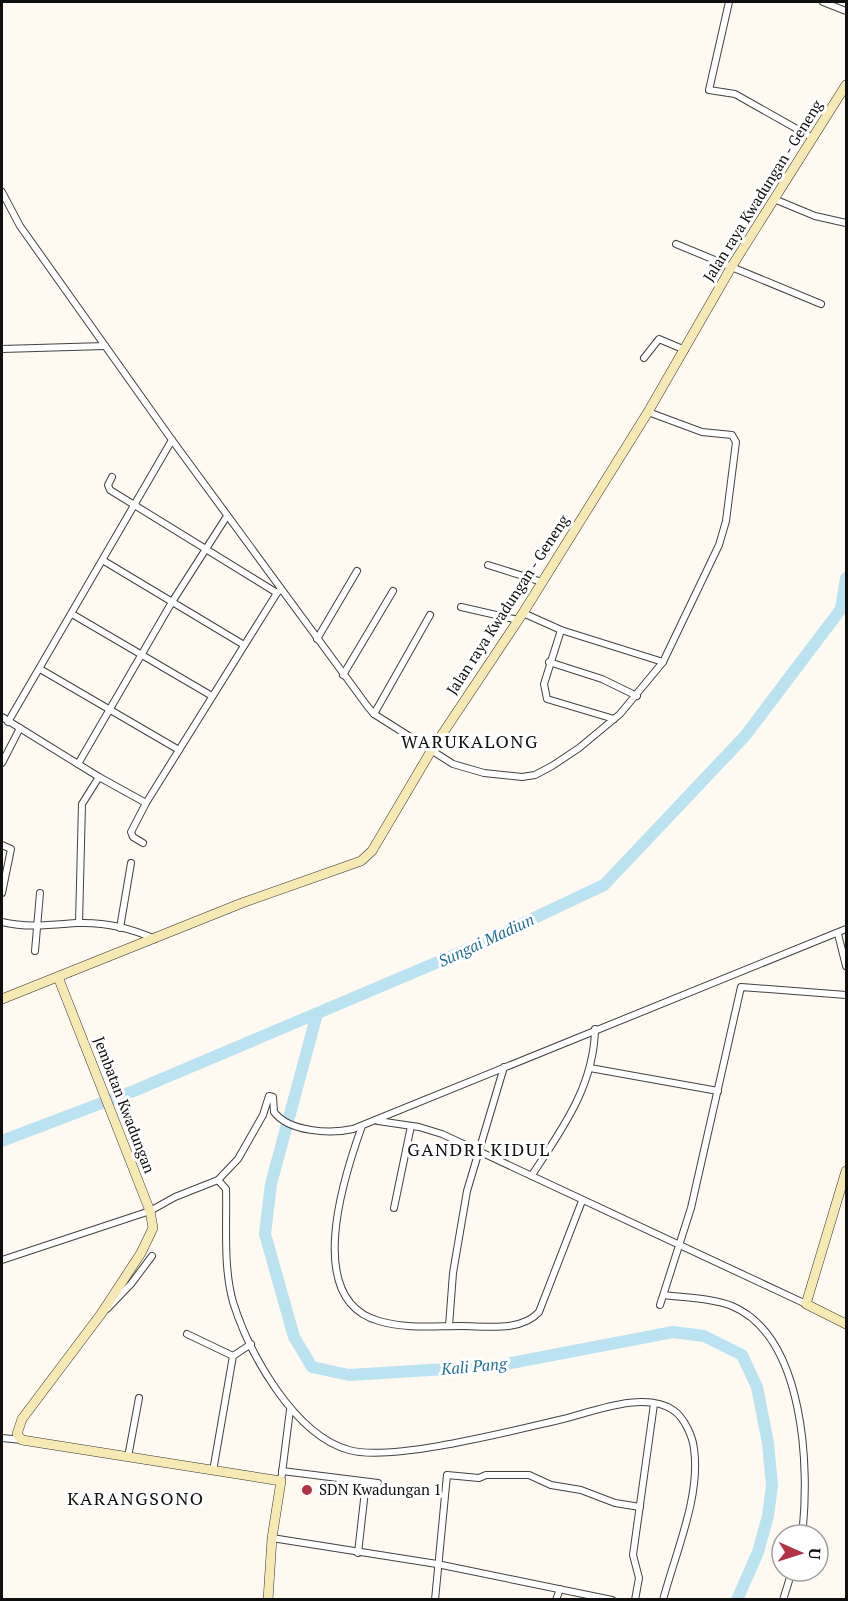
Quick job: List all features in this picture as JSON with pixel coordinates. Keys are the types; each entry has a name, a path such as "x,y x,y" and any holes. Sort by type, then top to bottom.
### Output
{"main road":[{"name":"Jalan raya Kwadungan - Geneng","path":"2,999 242,903 361,861 382,837 431,751 542,582 685,351 732,266 846,85"},
{"name":"Jembatan Kwadungan","path":"58,977 150,1211"},
{"path":"846,1171 844,1185 806,1305 846,1324"},
{"path":"150,1211 153,1228 149,1241 101,1314 17,1428 16,1434 22,1440 213,1472 282,1476 272,1538 268,1599"}],"street":[{"path":"729,2 709,90 735,94 813,138"},
{"path":"823,2 846,11"},
{"path":"2,192 20,226 171,440 279,591 374,714 453,764 484,773 522,777 535,775 552,766 614,719 637,696 663,662 719,545 726,521 736,442 732,435 702,432 648,412"},
{"path":"774,199 815,216 846,223"},
{"path":"676,244 821,304"},
{"path":"644,358 659,339 685,351"},
{"path":"2,349 105,346"},
{"path":"8,722 104,561 171,440"},
{"path":"112,477 108,485 110,490 206,550 279,591"},
{"path":"78,764 172,602 227,516"},
{"path":"104,561 244,645"},
{"path":"488,565 542,582"},
{"path":"317,639 357,571"},
{"path":"143,843 133,837 131,832 146,803 279,591"},
{"path":"344,675 393,591"},
{"path":"461,607 520,616 663,662"},
{"path":"72,614 141,657 212,696"},
{"path":"374,714 430,615"},
{"path":"561,630 549,662 544,684 547,699 614,719"},
{"path":"549,662 602,679 637,696"},
{"path":"40,669 179,750"},
{"path":"2,717 146,803"},
{"path":"2,763 20,728"},
{"path":"79,923 82,804 99,777"},
{"path":"2,845 11,849 2,893"},
{"path":"120,928 131,863"},
{"path":"35,951 40,893"},
{"path":"2,922 37,927 79,923 120,928 156,939"},
{"path":"2,1260 150,1211 175,1197 218,1180 238,1159 263,1115 269,1096 273,1097 274,1112 278,1118 317,1132 342,1131 362,1126 595,1029 846,929"},
{"path":"838,934 846,966"},
{"path":"660,1305 697,1185 741,987 846,995"},
{"path":"532,1174 577,1103 595,1052 595,1029"},
{"path":"449,1326 458,1239 466,1191 504,1067"},
{"path":"590,1068 718,1091"},
{"path":"377,1121 442,1134 532,1174 582,1201 806,1305"},
{"path":"362,1126 347,1166 338,1214 335,1249 338,1280 346,1298 358,1311 378,1321 408,1326 498,1327 533,1319 539,1312 582,1201"},
{"path":"394,1208 411,1126"},
{"path":"218,1180 226,1189 228,1272 233,1302 251,1344 290,1410 332,1444 363,1453 385,1453 504,1431 622,1404 654,1404 675,1410 690,1434 694,1449 695,1469 688,1512 663,1599"},
{"path":"101,1314 131,1284 152,1256"},
{"path":"664,1295 731,1306 753,1319 775,1342 792,1385 807,1481 803,1523"},
{"path":"187,1334 233,1356"},
{"path":"213,1472 233,1356 251,1344"},
{"path":"128,1457 138,1398"},
{"path":"634,1599 639,1575 633,1555 654,1404"},
{"path":"290,1410 282,1476 378,1484"},
{"path":"2,1438 17,1428"},
{"path":"2,1438 22,1440"},
{"path":"435,1599 447,1475 478,1478 486,1475 529,1475 551,1485 581,1490 615,1503 640,1507"},
{"path":"358,1553 366,1482"},
{"path":"272,1538 437,1564 612,1599"},
{"path":"783,1599 788,1583"},
{"path":"556,1599 560,1589"}],"waterway":[{"name":"Sungai Madiun","path":"2,1141 136,1090 471,948 604,885 745,736 841,609 846,578"},
{"name":"Kali Pang","path":"317,1014 271,1184 265,1234 294,1337 312,1367 349,1375 495,1366 673,1332 704,1336 742,1355 757,1387 768,1443 772,1486 768,1516 758,1552 737,1600"}],"place":[{"name":"SDN Kwadungan 1","path":"307,1490"}],"district":[{"name":"WARUKALONG","path":"470,742"},
{"name":"GANDRI KIDUL","path":"479,1150"},
{"name":"KARANGSONO","path":"136,1499"}]}
